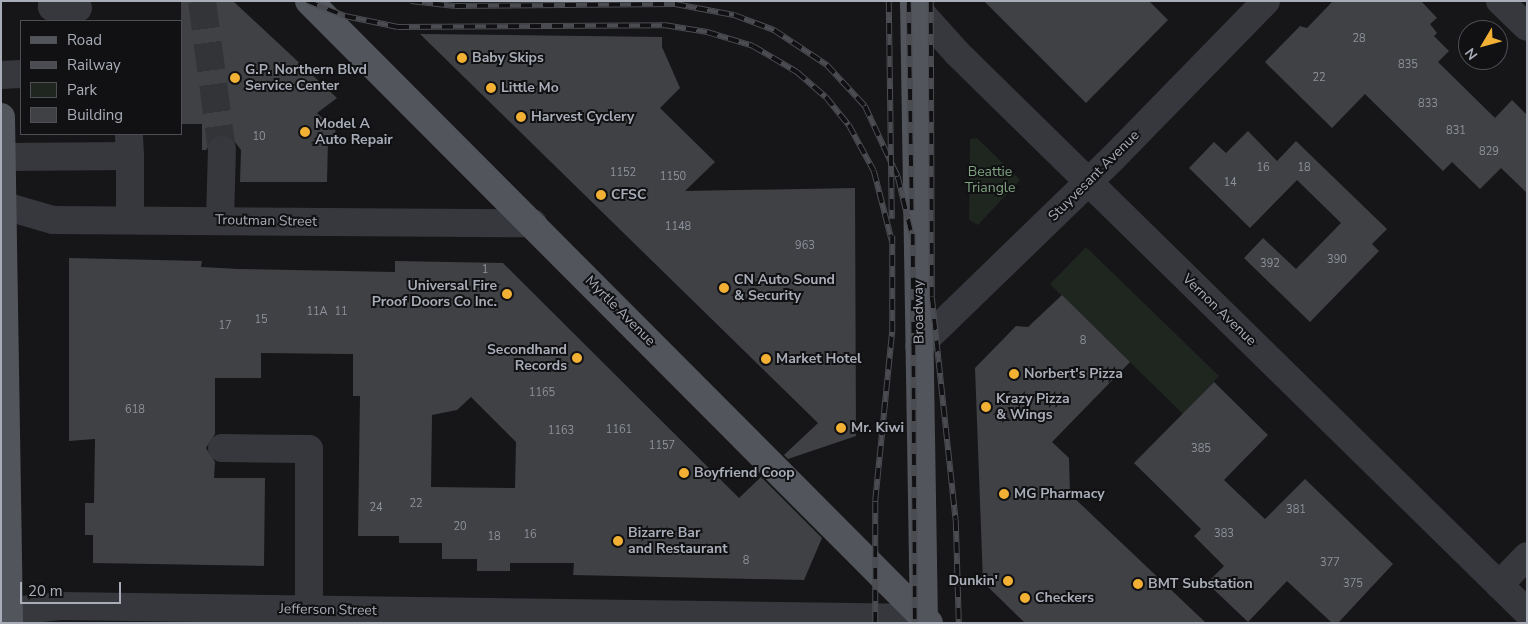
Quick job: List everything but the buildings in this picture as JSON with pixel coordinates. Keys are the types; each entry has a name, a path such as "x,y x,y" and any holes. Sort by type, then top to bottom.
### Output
{"main road":[{"name":"Myrtle Avenue","path":"309,1 533,223 926,621"},
{"name":"Broadway","path":"914,3 919,346 926,621"},
{"path":"1,117 6,615"}],"street":[{"path":"52,1 52,7 66,14 78,8"},
{"name":"Stuyvesant Avenue","path":"919,346 1088,182 1266,1"},
{"path":"1500,1 1527,27"},
{"name":"Vernon Avenue","path":"914,3 1088,182 1527,612"},
{"path":"1,75 20,74"},
{"path":"2,157 75,145 129,145 130,219"},
{"path":"220,220 222,150"},
{"name":"Troutman Street","path":"2,205 53,220 533,223"},
{"path":"222,448 309,449 310,609"},
{"path":"1499,585 1527,556"},
{"name":"Jefferson Street","path":"6,615 61,606 926,621"}],"green space":[{"name":"Beattie Triangle","path":"977,138 1020,180 978,225 969,220 970,139"},
{"path":"1086,247 1219,376 1183,414 1050,284"}],"tunnel":[{"path":"202,1 222,150"}],"railway":[{"path":"307,1 345,16 398,27 664,25 707,32 753,46 797,72 826,97 849,125 874,171 892,241"},
{"path":"411,1 455,6 675,4 734,15 774,30 827,65 865,106 898,177 913,239"},
{"path":"889,1 892,219"},
{"path":"909,1 912,211"},
{"path":"931,1 932,297 956,520 959,623"},
{"path":"913,234 915,623"},
{"path":"875,623 875,501 892,332 892,236"}],"place":[{"name":"Baby Skips","path":"462,58"},
{"name":"G.P. Northern Blvd Service Center","path":"235,78"},
{"name":"Little Mo","path":"491,88"},
{"name":"Harvest Cyclery","path":"521,117"},
{"name":"Model A Auto Repair","path":"305,132"},
{"name":"CFSC","path":"601,195"},
{"name":"CN Auto Sound & Security","path":"724,288"},
{"name":"Universal Fire Proof Doors Co Inc.","path":"507,294"},
{"name":"Secondhand Records","path":"577,358"},
{"name":"Market Hotel","path":"766,359"},
{"name":"Norbert's Pizza","path":"1014,374"},
{"name":"Krazy Pizza & Wings","path":"986,407"},
{"name":"Mr. Kiwi","path":"841,428"},
{"name":"Boyfriend Coop","path":"684,473"},
{"name":"MG Pharmacy","path":"1004,494"},
{"name":"Bizarre Bar and Restaurant","path":"618,541"},
{"name":"Dunkin'","path":"1008,581"},
{"name":"BMT Substation","path":"1138,584"},
{"name":"Checkers","path":"1025,598"}]}
